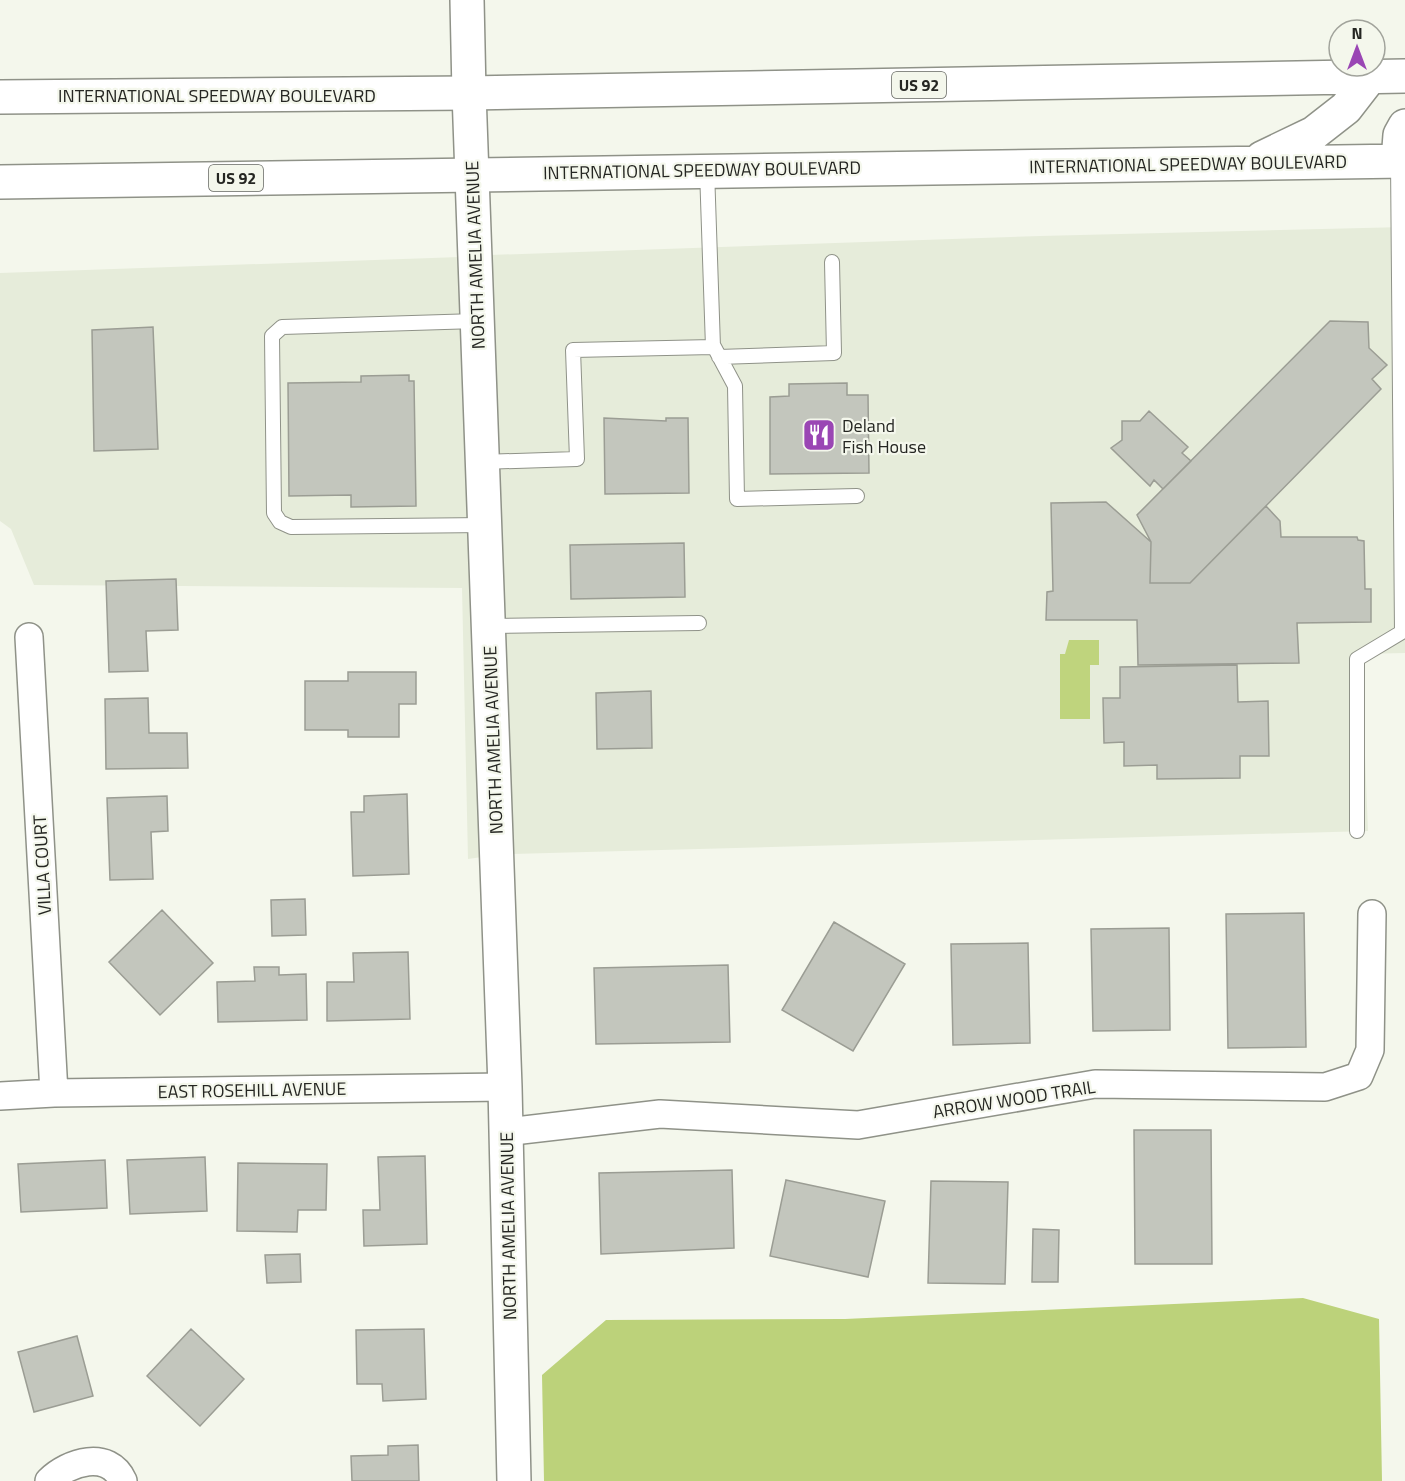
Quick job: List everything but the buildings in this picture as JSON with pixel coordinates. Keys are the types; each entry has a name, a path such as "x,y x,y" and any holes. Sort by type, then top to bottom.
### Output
{"main road":[{"name":"NORTH AMELIA AVENUE","path":"467,0 505,1087 514,1481"},
{"name":"INTERNATIONAL SPEEDWAY BOULEVARD","path":"1387,77 1405,76"},
{"name":"INTERNATIONAL SPEEDWAY BOULEVARD","path":"0,97 469,93 1327,78"},
{"path":"1252,163 1314,133 1346,108 1369,78"},
{"path":"1401,161 1400,135 1405,126"},
{"name":"INTERNATIONAL SPEEDWAY BOULEVARD","path":"0,182 472,173 1401,161"}],"street":[{"name":"VILLA COURT","path":"29,637 54,1093"},
{"name":"ARROW WOOD TRAIL","path":"506,1132 660,1114 858,1125 1095,1084 1325,1087 1359,1076 1371,1050 1372,915"},
{"name":"EAST ROSEHILL AVENUE","path":"0,1096 54,1093 505,1087"},
{"path":"49,1481 74,1463 95,1460 120,1474 123,1481"}],"lane":[{"path":"1357,831 1357,659 1402,632 1401,161"},
{"path":"482,462 576,459 573,350 713,347 707,170"},
{"path":"719,357 834,353 832,262"},
{"path":"477,321 282,327 272,336 274,513 280,522 291,527 485,525"},
{"path":"712,343 735,386 737,499 857,496"},
{"path":"489,626 699,623"}],"shaded area":[{"path":"1405,227 1405,653 1361,654 1368,831 512,854 490,255 1040,236"},
{"path":"460,257 482,857 468,859 462,588 34,585 11,529 0,521 0,273"},
{"path":"1069,640 1099,640 1099,665 1090,665 1090,719 1060,719 1060,654 1065,654"},
{"path":"1303,1298 1379,1319 1382,1481 544,1481 542,1375 606,1320 845,1319"}],"place":[{"name":"Deland Fish House","path":"819,435"}]}
